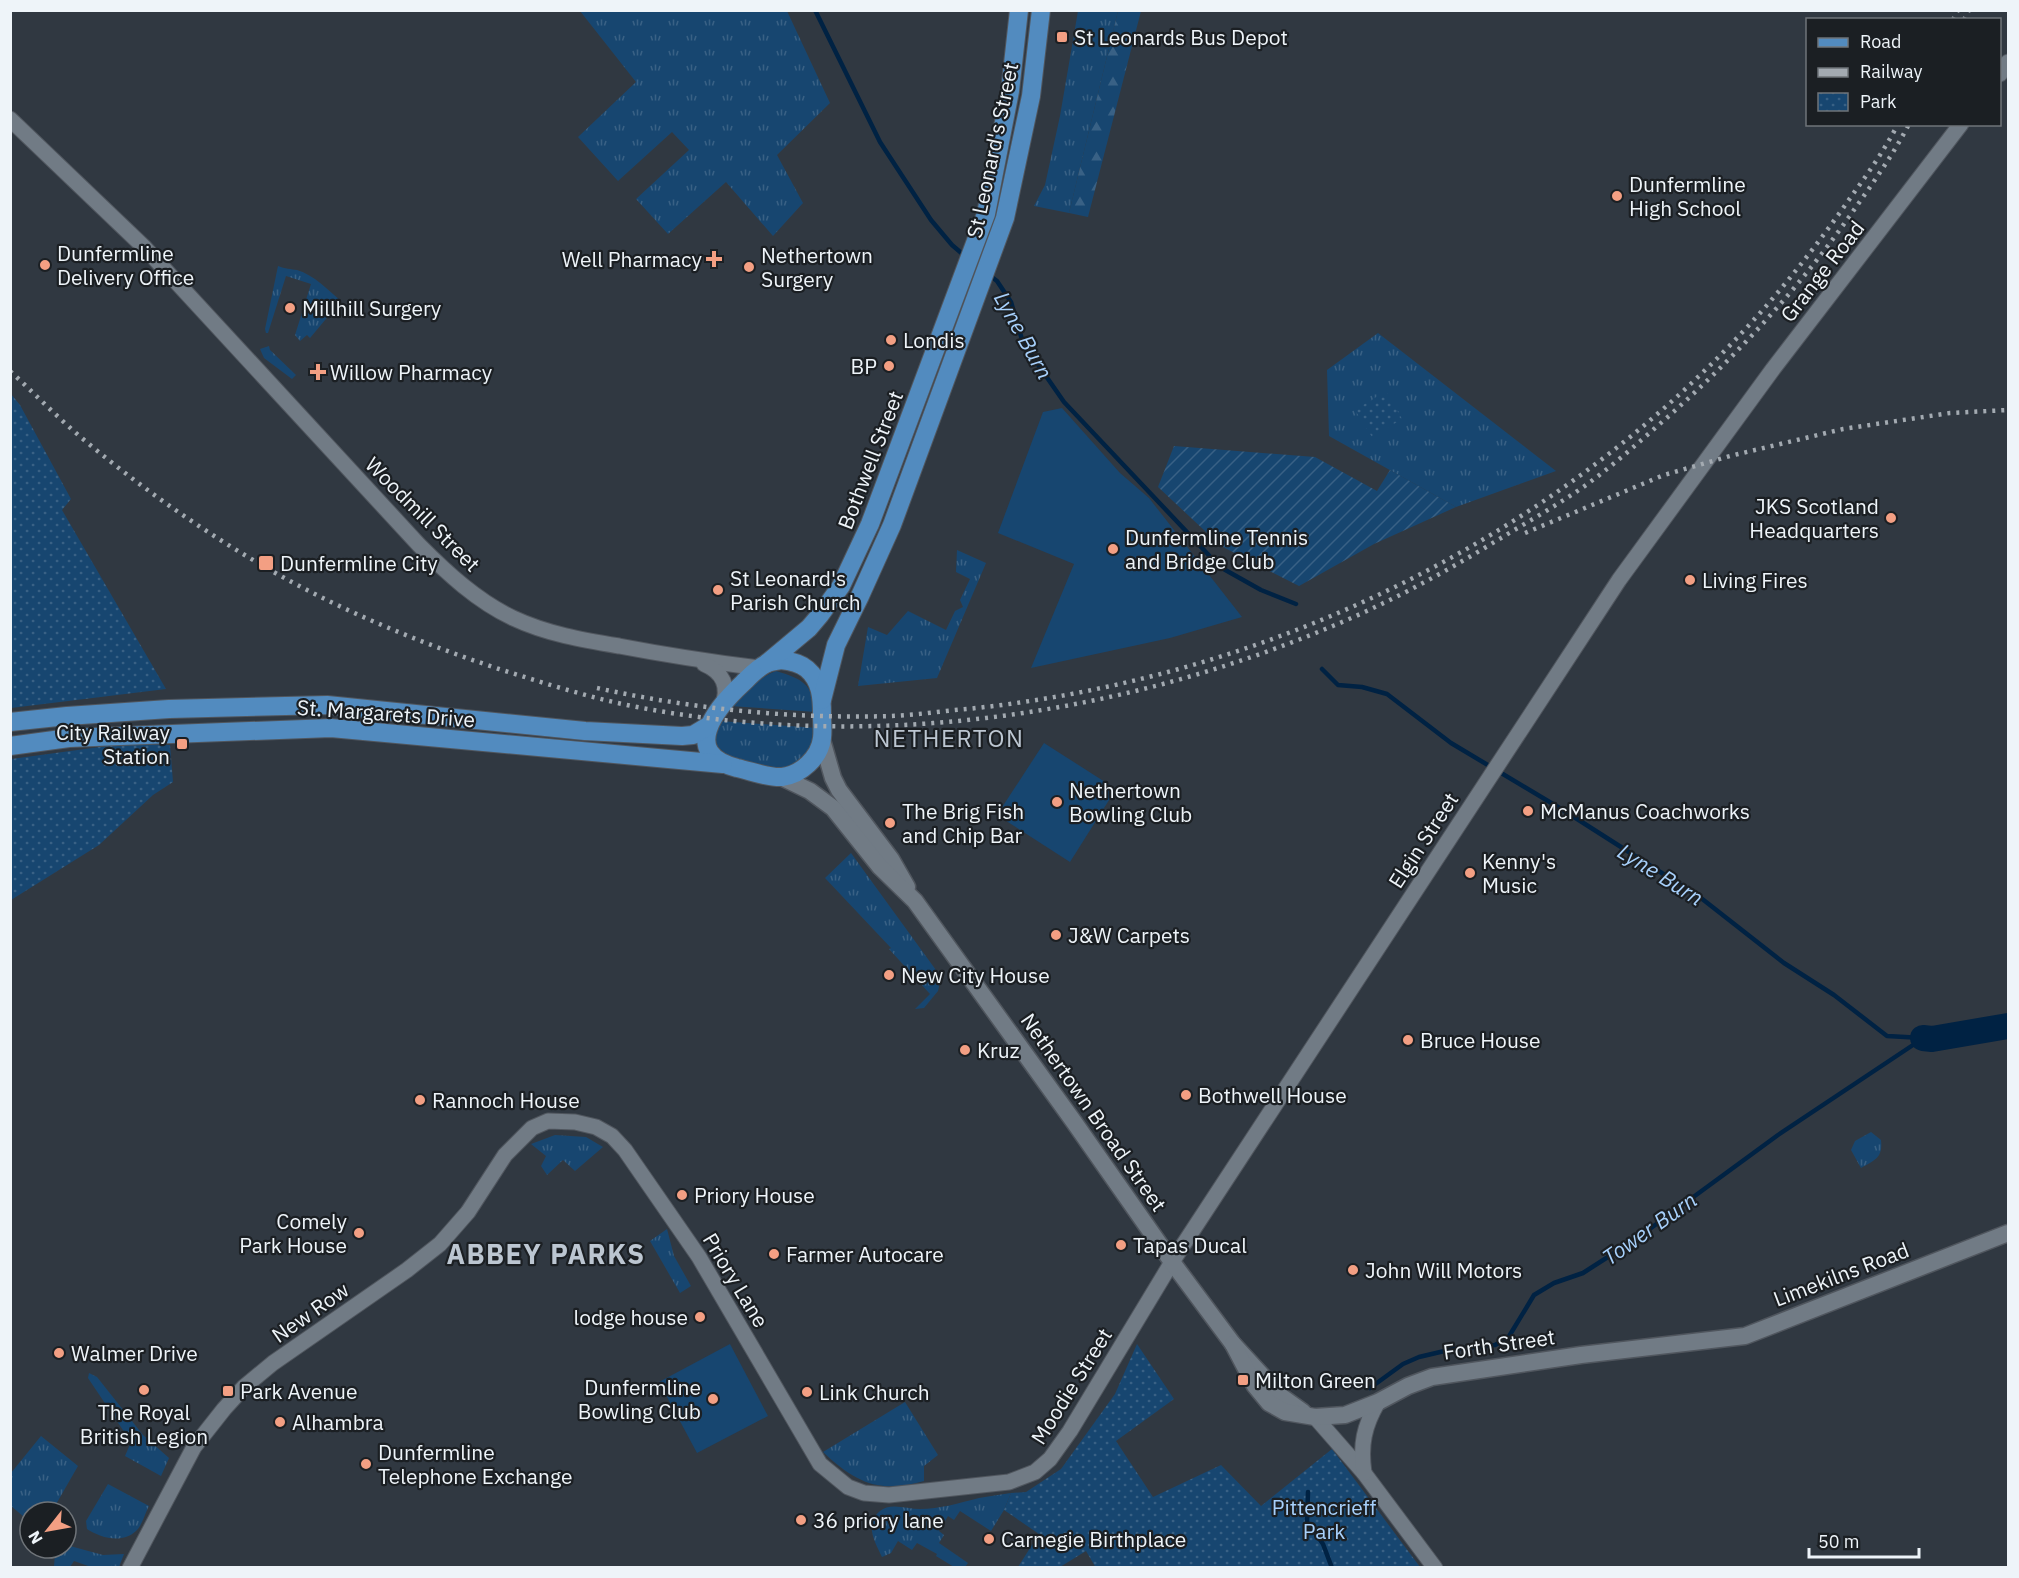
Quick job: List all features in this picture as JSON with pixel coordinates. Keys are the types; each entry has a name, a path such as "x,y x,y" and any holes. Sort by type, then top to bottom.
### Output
{"main road":[{"name":"St Leonard's Street","path":"974,249 986,214 1010,91 1019,10"},
{"name":"St Leonard's Street","path":"990,263 1005,218 1031,96 1041,10"},
{"name":"Bothwell Street","path":"763,665 809,628 841,586 870,524 974,249"},
{"name":"Bothwell Street","path":"822,700 836,645 891,525 990,263"},
{"path":"787,661 807,669 818,684 822,700 822,740 817,753 806,766 791,775 781,777 723,764 711,753 708,745 708,726 736,689 763,665 787,661"},
{"name":"St. Margarets Drive","path":"10,722 170,709 327,705 585,731 682,736 693,735 708,726"},
{"name":"St. Margarets Drive","path":"10,746 69,738 331,728 723,764"},
{"name":"Nethertown Broad Street","path":"822,740 839,790 891,859 915,901 1233,1344 1255,1386 1269,1403 1285,1412 1321,1417"},
{"name":"Nethertown Broad Street","path":"781,777 805,788 833,808 880,867 915,901"},
{"name":"Limekilns Road","path":"1686,1343 1745,1336 2008,1233"},
{"name":"Forth Street","path":"1321,1417 1345,1415 1432,1377 1581,1355 1686,1343"}],"street":[{"name":"Woodmill Street","path":"10,119 145,248 419,545 448,574 484,601 512,618 567,637 696,661 763,665"},
{"name":"Grange Road","path":"1719,446 1773,369 1959,126"},
{"name":"Elgin Street","path":"1172,1262 1619,580 1719,446"},
{"name":"Woodmill Street","path":"696,661 711,667 722,677 726,688 722,706"},
{"name":"Priory Lane","path":"548,1121 575,1122 596,1127 612,1136 625,1150 699,1257 820,1464 848,1487 864,1493"},
{"name":"New Row","path":"130,1568 194,1447 224,1408 273,1363 407,1270 440,1244 468,1212 505,1155 519,1139 532,1128 548,1121"},
{"name":"Moodie Street","path":"864,1493 889,1495 1009,1482 1035,1472 1050,1459 1070,1431 1172,1262"},
{"path":"1364,1473 1361,1454 1364,1436 1370,1416 1378,1402"},
{"path":"1321,1417 1435,1568"}],"green space":[{"path":"580,11 787,11 830,103 777,155 803,203 773,236 726,182 668,234 636,199 689,150 672,132 618,181 578,137 636,82"},
{"path":"1078,11 1118,11 1069,213 1034,206 1045,185 1060,116"},
{"path":"1118,11 1141,11 1088,217 1069,213"},
{"path":"278,266 309,275 341,301 310,338 307,335 300,341 295,335 311,284 286,276 268,333 266,333"},
{"path":"1378,333 1556,471 1456,507 1329,436 1327,370"},
{"path":"269,346 270,350 296,375 292,379 264,358 260,349"},
{"path":"1386,391 1402,419 1372,437 1355,410"},
{"path":"11,394 20,405 71,499 62,510 166,689 11,708"},
{"name":"Dunfermline Tennis and Bridge Club","path":"1062,408 1120,473 1149,498 1242,617 1170,638 1031,668 1074,564 998,533 1043,412"},
{"path":"1174,446 1315,457 1377,491 1390,470 1456,507 1374,544 1299,586 1221,546 1158,487"},
{"path":"957,550 986,563 937,678 858,686 868,627 887,635 908,611 946,630 955,611 963,607 960,600 970,579 956,572"},
{"path":"776,671 799,680 808,688 812,694 816,712 730,706 757,682"},
{"path":"720,721 816,728 814,745 799,765 784,769 743,761 727,755 718,747 714,736"},
{"name":"Nethertown Bowling Club","path":"1044,743 1116,789 1070,862 997,815"},
{"path":"122,744 170,745 173,782 153,795 99,845 11,900 11,759"},
{"path":"851,853 941,977 938,991 924,1008 915,1009 930,994 889,949 891,948 825,878"},
{"path":"1871,1132 1881,1140 1881,1151 1874,1160 1861,1168 1851,1150 1855,1141"},
{"path":"555,1135 586,1137 603,1147 575,1171 563,1160 547,1175 541,1166 546,1156 531,1144"},
{"path":"667,1229 674,1256 691,1286 680,1293 650,1241"},
{"name":"Dunfermline Bowling Club","path":"730,1344 768,1416 697,1453 659,1382"},
{"name":"Pittencrieff Park","path":"1137,1344 1174,1399 1116,1441 1153,1497 1221,1465 1261,1506 1332,1449 1420,1567 1096,1568 1086,1551 1060,1567 1018,1567 1039,1534 1004,1510 1011,1493 1026,1492 1061,1469 1115,1394"},
{"path":"89,1373 97,1377 143,1435 169,1458 161,1476 125,1456 131,1442 88,1378"},
{"path":"905,1402 938,1455 924,1466 924,1481 894,1486 869,1483 835,1463 823,1452"},
{"path":"41,1436 78,1466 58,1500 18,1500 18,1512 11,1506 11,1473"},
{"path":"108,1484 149,1506 142,1523 130,1535 112,1538 87,1529 86,1521"},
{"path":"1011,1493 991,1531 960,1511 954,1520 948,1516 939,1531 944,1535 939,1543 968,1563 965,1567 954,1567 917,1543 912,1550 898,1541 891,1553 882,1557 872,1533 875,1516 884,1508 894,1506 935,1508"},
{"path":"78,1548 103,1555 124,1554 119,1567 91,1567 74,1561 70,1567 54,1567 54,1560 78,1560"}],"waterway":[{"name":"Lyne Burn","path":"815,10 880,142 931,220 952,245 966,257"},
{"name":"Lyne Burn","path":"989,275 997,281 1011,302 1023,343 1064,402 1220,567 1261,590 1296,604"},
{"name":"Lyne Burn","path":"1322,669 1338,685 1362,687 1387,694 1451,743 1563,810 1701,898 1784,963 1834,995 1887,1036 1923,1038"},
{"name":"Lyne Burn","path":"1923,1038 1932,1039 2008,1026"},
{"name":"Tower Burn","path":"1370,1388 1403,1364 1419,1357 1453,1349 1495,1345 1508,1338 1534,1295 1554,1283 1583,1273 1636,1239 1778,1135 1922,1039"},
{"name":"Tower Burn","path":"1308,1492 1307,1522 1323,1544 1332,1568"}],"railway":[{"path":"1954,18 1958,10"},
{"path":"1965,18 1969,10"},
{"path":"597,688 670,702 743,711 854,717 910,715 1082,692 1194,665 1304,627 1410,580 1511,522 1606,456 1694,381 1774,297 1844,207 1877,160 1897,126"},
{"path":"10,371 105,457 171,507 218,538 265,567 321,597 379,624 469,659 602,699 637,707 723,720 811,726 898,725 986,718 1072,705 1158,685 1241,660 1323,630 1436,576 1567,498 1606,470 1654,429 1758,329 1828,246 1880,172 1908,126"},
{"path":"1525,533 1664,475 1730,456 1843,429 1950,413 2008,410"}],"place":[{"name":"St Leonards Bus Depot","path":"1062,37"},
{"name":"Dunfermline High School","path":"1617,196"},
{"name":"Well Pharmacy","path":"714,259"},
{"name":"Dunfermline Delivery Office","path":"45,265"},
{"name":"Nethertown Surgery","path":"749,267"},
{"name":"Millhill Surgery","path":"290,308"},
{"name":"Londis","path":"891,340"},
{"name":"BP","path":"889,366"},
{"name":"Willow Pharmacy","path":"318,372"},
{"name":"JKS Scotland Headquarters","path":"1891,518"},
{"name":"Dunfermline Tennis and Bridge Club","path":"1113,549"},
{"name":"Dunfermline City","path":"266,563"},
{"name":"Living Fires","path":"1690,580"},
{"name":"St Leonard's Parish Church","path":"718,590"},
{"name":"City Railway Station","path":"182,744"},
{"name":"Nethertown Bowling Club","path":"1057,802"},
{"name":"McManus Coachworks","path":"1528,811"},
{"name":"The Brig Fish and Chip Bar","path":"890,823"},
{"name":"Kenny's Music","path":"1470,873"},
{"name":"J&W Carpets","path":"1056,935"},
{"name":"New City House","path":"889,975"},
{"name":"Bruce House","path":"1408,1040"},
{"name":"Kruz","path":"965,1050"},
{"name":"Bothwell House","path":"1186,1095"},
{"name":"Rannoch House","path":"420,1100"},
{"name":"Priory House","path":"682,1195"},
{"name":"Comely Park House","path":"359,1233"},
{"name":"Tapas Ducal","path":"1121,1245"},
{"name":"Farmer Autocare","path":"774,1254"},
{"name":"John Will Motors","path":"1353,1270"},
{"name":"lodge house","path":"700,1317"},
{"name":"Walmer Drive","path":"59,1353"},
{"name":"Milton Green","path":"1243,1380"},
{"name":"The Royal British Legion","path":"144,1390"},
{"name":"Park Avenue","path":"228,1391"},
{"name":"Link Church","path":"807,1392"},
{"name":"Dunfermline Bowling Club","path":"713,1399"},
{"name":"Alhambra","path":"280,1422"},
{"name":"Dunfermline Telephone Exchange","path":"366,1464"},
{"name":"36 priory lane","path":"801,1520"},
{"name":"Carnegie Birthplace","path":"989,1539"}],"district":[{"name":"NETHERTON","path":"949,738"},
{"name":"ABBEY PARKS","path":"546,1253"}]}
